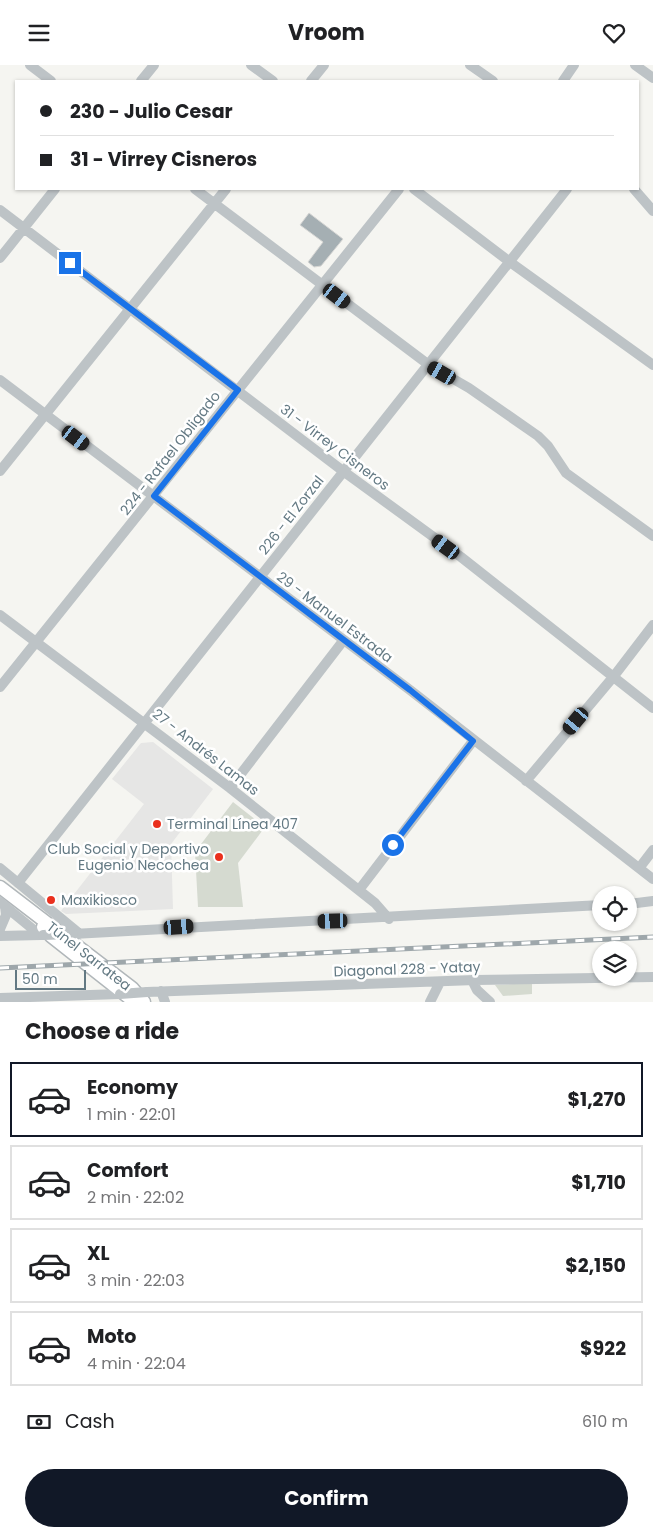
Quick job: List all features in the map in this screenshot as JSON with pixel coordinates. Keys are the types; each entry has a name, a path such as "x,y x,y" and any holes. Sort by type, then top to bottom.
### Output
{"main road":[{"name":"Túnel Sarratea","path":"0,887 30,912 146,997"},
{"name":"Túnel Sarratea","path":"30,912 51,936 136,1002"}],"street":[{"path":"30,65 50,80"},
{"path":"142,80 154,65"},
{"path":"251,65 272,80"},
{"path":"312,80 324,65"},
{"path":"470,65 487,80"},
{"path":"564,80 574,65"},
{"path":"635,65 653,78"},
{"path":"0,258 54,190"},
{"path":"196,190 429,365 469,388 538,436 548,446 566,473 653,536"},
{"path":"0,471 225,190"},
{"name":"224 - Rafael Obligado","path":"0,687 398,190"},
{"path":"415,190 510,262 653,365"},
{"name":"226 - El Zorzal","path":"18,883 566,190"},
{"path":"635,190 653,211"},
{"name":"31 - Virrey Cisneros","path":"0,210 343,471 461,557 653,708"},
{"name":"29 - Manuel Estrada","path":"0,380 410,690 473,741 640,867 653,879"},
{"name":"27 - Andrés Lamas","path":"0,615 145,722 230,788 375,903 389,919"},
{"path":"526,781 614,676 653,625"},
{"path":"230,788 343,641"},
{"path":"359,890 473,741"},
{"path":"640,867 653,850"},
{"path":"0,868 76,934"},
{"path":"637,903 653,901"},
{"path":"2,904 41,935"},
{"path":"0,929 6,915 2,904"},
{"path":"0,936 389,919 592,906"},
{"name":"Diagonal 228 - Yatay","path":"0,998 146,997 161,991 653,977"},
{"path":"472,981 477,990 490,1002"},
{"path":"430,1002 440,982"},
{"path":"161,991 165,1002"}],"shaded area":[{"name":"Terminal Línea 407","path":"153,742 213,789 171,844 173,909 66,914 61,911 144,804 112,779 141,743"},
{"name":"Club Social y Deportivo Eugenio Necochea","path":"233,802 265,827 238,863 243,907 198,907 195,852"},
{"path":"532,983 532,994 503,996 495,985"}],"building":[{"path":"309,213 343,239 321,266 314,267 308,262 323,242 300,225"}],"railway":[{"path":"0,968 653,937"}],"place":[{"name":"Terminal Línea 407","path":"157,824"},
{"name":"Club Social y Deportivo Eugenio Necochea","path":"219,857"},
{"name":"Maxikiosco","path":"51,900"}],"route":[{"path":"70,263 238,390 154,496 410,690 473,741 393,845"}]}
